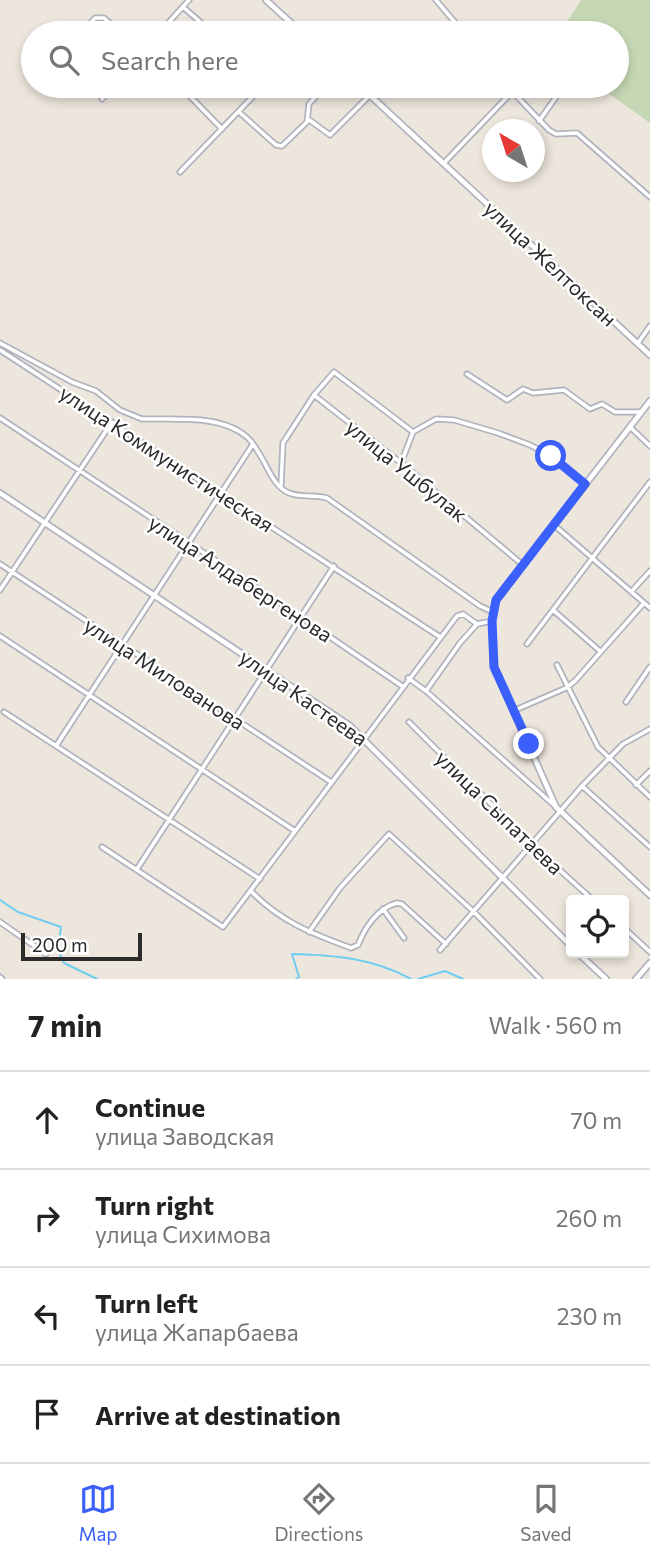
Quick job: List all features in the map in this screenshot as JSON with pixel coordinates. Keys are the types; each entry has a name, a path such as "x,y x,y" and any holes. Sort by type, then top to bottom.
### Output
{"street":[{"path":"170,21 190,0"},
{"path":"266,0 289,21"},
{"path":"436,0 454,21"},
{"path":"183,7 200,21"},
{"path":"92,21 95,18 104,18 107,21"},
{"path":"192,98 222,129"},
{"path":"180,173 252,98"},
{"path":"314,98 306,110 309,118 330,135 367,98"},
{"name":"улица Желтоксан","path":"373,98 650,355"},
{"path":"444,163 506,98"},
{"path":"518,98 537,119"},
{"path":"540,119 555,98"},
{"path":"239,112 279,146 309,118"},
{"path":"545,126 556,134 577,133 650,197"},
{"path":"638,343 650,326"},
{"path":"0,344 72,382 96,391 132,417 192,420 218,424 242,433 253,444 281,488 290,494 327,498 480,606 493,611"},
{"name":"улица Коммунистическая","path":"0,351 440,637"},
{"path":"281,488 283,443 314,395 334,372 414,432"},
{"path":"467,374 507,400 523,389 533,393 564,390 590,409 602,404 615,412 640,412"},
{"name":"улица Ушбулак","path":"314,395 401,463 523,565"},
{"path":"650,401 496,600 492,621 494,667 556,807 650,895"},
{"name":"улица Алдабергенова","path":"0,418 402,686"},
{"path":"401,463 414,432 436,419 454,420 540,450 585,484"},
{"path":"0,590 112,422"},
{"path":"629,427 650,446"},
{"path":"56,746 253,444"},
{"path":"527,644 650,482"},
{"name":"улица Кастеева","path":"0,493 349,725 566,941"},
{"path":"554,525 650,608"},
{"name":"улица Милованова","path":"0,564 331,782"},
{"path":"136,870 334,566"},
{"path":"631,592 650,571"},
{"path":"513,711 567,687 644,603"},
{"path":"554,610 601,652"},
{"path":"102,847 219,926 226,924 457,616 463,614 477,624"},
{"path":"426,691 477,624 492,621"},
{"path":"0,636 295,831"},
{"path":"557,665 598,747 650,797"},
{"path":"626,702 650,667"},
{"path":"408,678 556,807"},
{"path":"4,712 260,879"},
{"name":"улица Сыпатаева","path":"409,722 532,845 587,895"},
{"path":"440,950 582,786 632,737 650,729"},
{"path":"636,785 650,771"},
{"path":"582,786 650,847"},
{"path":"309,932 340,888 386,835 392,835 540,979"},
{"path":"251,891 277,915 309,932 355,947 365,929 383,909 397,903 402,904 446,944"},
{"path":"383,909 398,936 404,938"},
{"path":"0,922 46,954"},
{"path":"629,933 650,952"},
{"path":"583,958 606,979"},
{"path":"636,979 650,963"}],"green space":[{"path":"581,0 650,0 650,123 615,98 629,98 629,21 568,21"}],"waterway":[{"path":"0,900 18,912 61,927 58,950 64,963 97,979"},
{"path":"296,979 299,977 292,954 323,955 368,962 411,979"},
{"path":"418,979 445,971 463,979"}],"route":[{"path":"529,744 494,667 492,621 496,600 585,484 551,456"}]}
